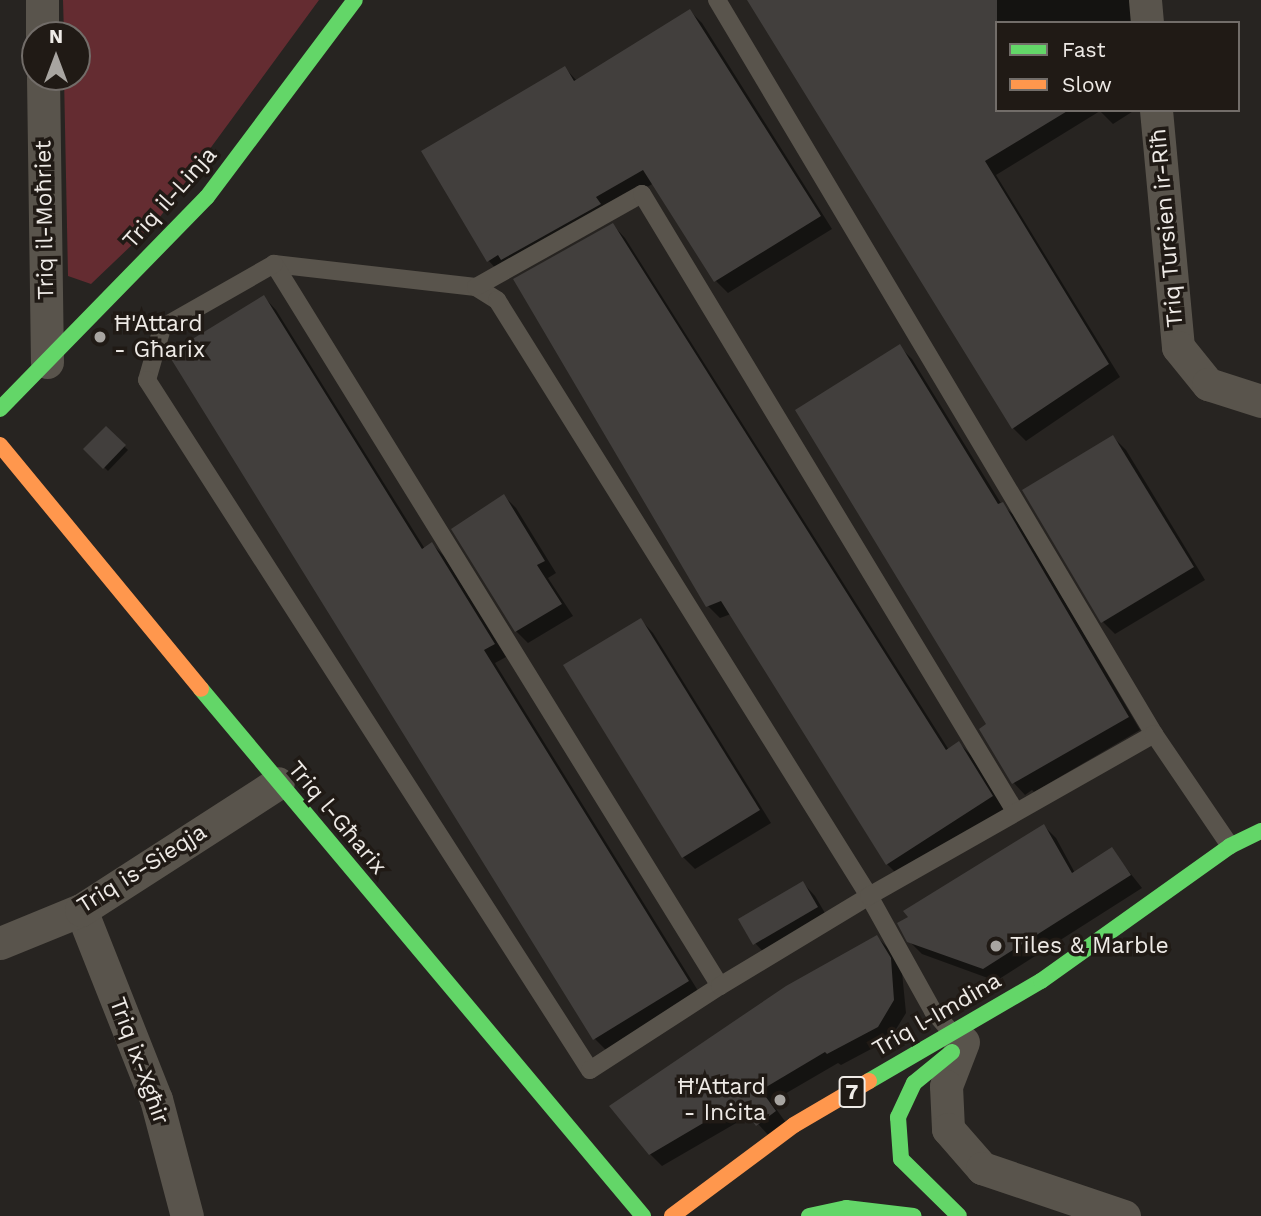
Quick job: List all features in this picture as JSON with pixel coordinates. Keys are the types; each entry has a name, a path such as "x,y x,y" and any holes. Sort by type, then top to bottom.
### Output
{"main road":[{"name":"Triq il-Linja","path":"0,409 207,197 355,0"},
{"name":"Triq l-Għarix","path":"0,445 632,1213"},
{"name":"Triq l-Imdina","path":"672,1216 754,1158 794,1125 958,1038 1230,846 1261,831"},
{"path":"958,1038 914,1083 898,1118 901,1159 959,1216"},
{"path":"809,1216 846,1208 914,1216"}],"street":[{"path":"41,0 42,21"},
{"path":"1145,0 1147,21"},
{"name":"Triq il-Moħriet","path":"43,91 47,362"},
{"name":"Triq Tursien ir-Riħ","path":"1156,112 1178,347 1208,384 1261,401"},
{"name":"Triq is-Sieqja","path":"0,943 81,910 278,783"},
{"name":"Triq ix-Xgħir","path":"81,910 156,1099 187,1216"},
{"path":"958,1038 946,1086 948,1129 982,1168 1124,1216"}],"lane":[{"path":"717,0 1154,734 1230,846"},
{"path":"476,287 642,194 1015,811"},
{"path":"958,1038 933,1011 869,896 497,300 476,287 274,264 162,328 147,380 590,1070 720,986 869,896 1154,734"},
{"path":"274,264 720,986"}],"shaded area":[{"path":"63,0 319,0 157,221 91,284 68,276 64,91 91,91 91,21 64,21"}],"building":[{"path":"747,0 997,0 995,112 1066,112 985,161 1109,364 1012,429"},
{"path":"690,9 821,216 714,282 643,170 596,197 601,204 501,260 498,255 487,262 421,151 565,66 574,81"},
{"path":"613,223 946,750 959,741 993,796 886,865 721,601 706,607 513,279"},
{"path":"264,295 422,549 432,542 495,644 484,650 689,981 593,1040 168,354"},
{"path":"900,344 998,504 1003,502 1129,717 1012,784 979,729 986,724 795,410"},
{"path":"106,426 126,445 103,469 83,449"},
{"path":"1113,435 1194,567 1101,623 1022,490"},
{"path":"504,494 545,561 537,565 562,604 515,632 451,529"},
{"path":"641,618 760,810 682,858 563,665"},
{"path":"1044,824 1072,873 1112,847 1131,875 983,969 907,942 897,923 908,917 903,911"},
{"path":"803,881 818,907 753,945 738,919"},
{"path":"877,935 891,958 894,1000 878,1027 827,1054 825,1052 761,1090 776,1111 756,1126 739,1102 649,1155 609,1106 786,986"}],"traffic: fast":[{"path":"0,409 207,197 355,0"},
{"path":"201,689 643,1216"},
{"path":"869,1081 1041,981 1230,846 1261,831"},
{"path":"952,1052 914,1083 898,1117 901,1159 959,1216"},
{"path":"809,1216 846,1208 914,1216"}],"traffic: slow":[{"path":"0,445 201,689"},
{"path":"672,1216 794,1125 869,1081"}],"place":[{"name":"Ħ'Attard - Għarix","path":"100,337"},
{"name":"Tiles & Marble","path":"996,946"},
{"name":"Ħ'Attard - Inċita","path":"780,1100"}]}
